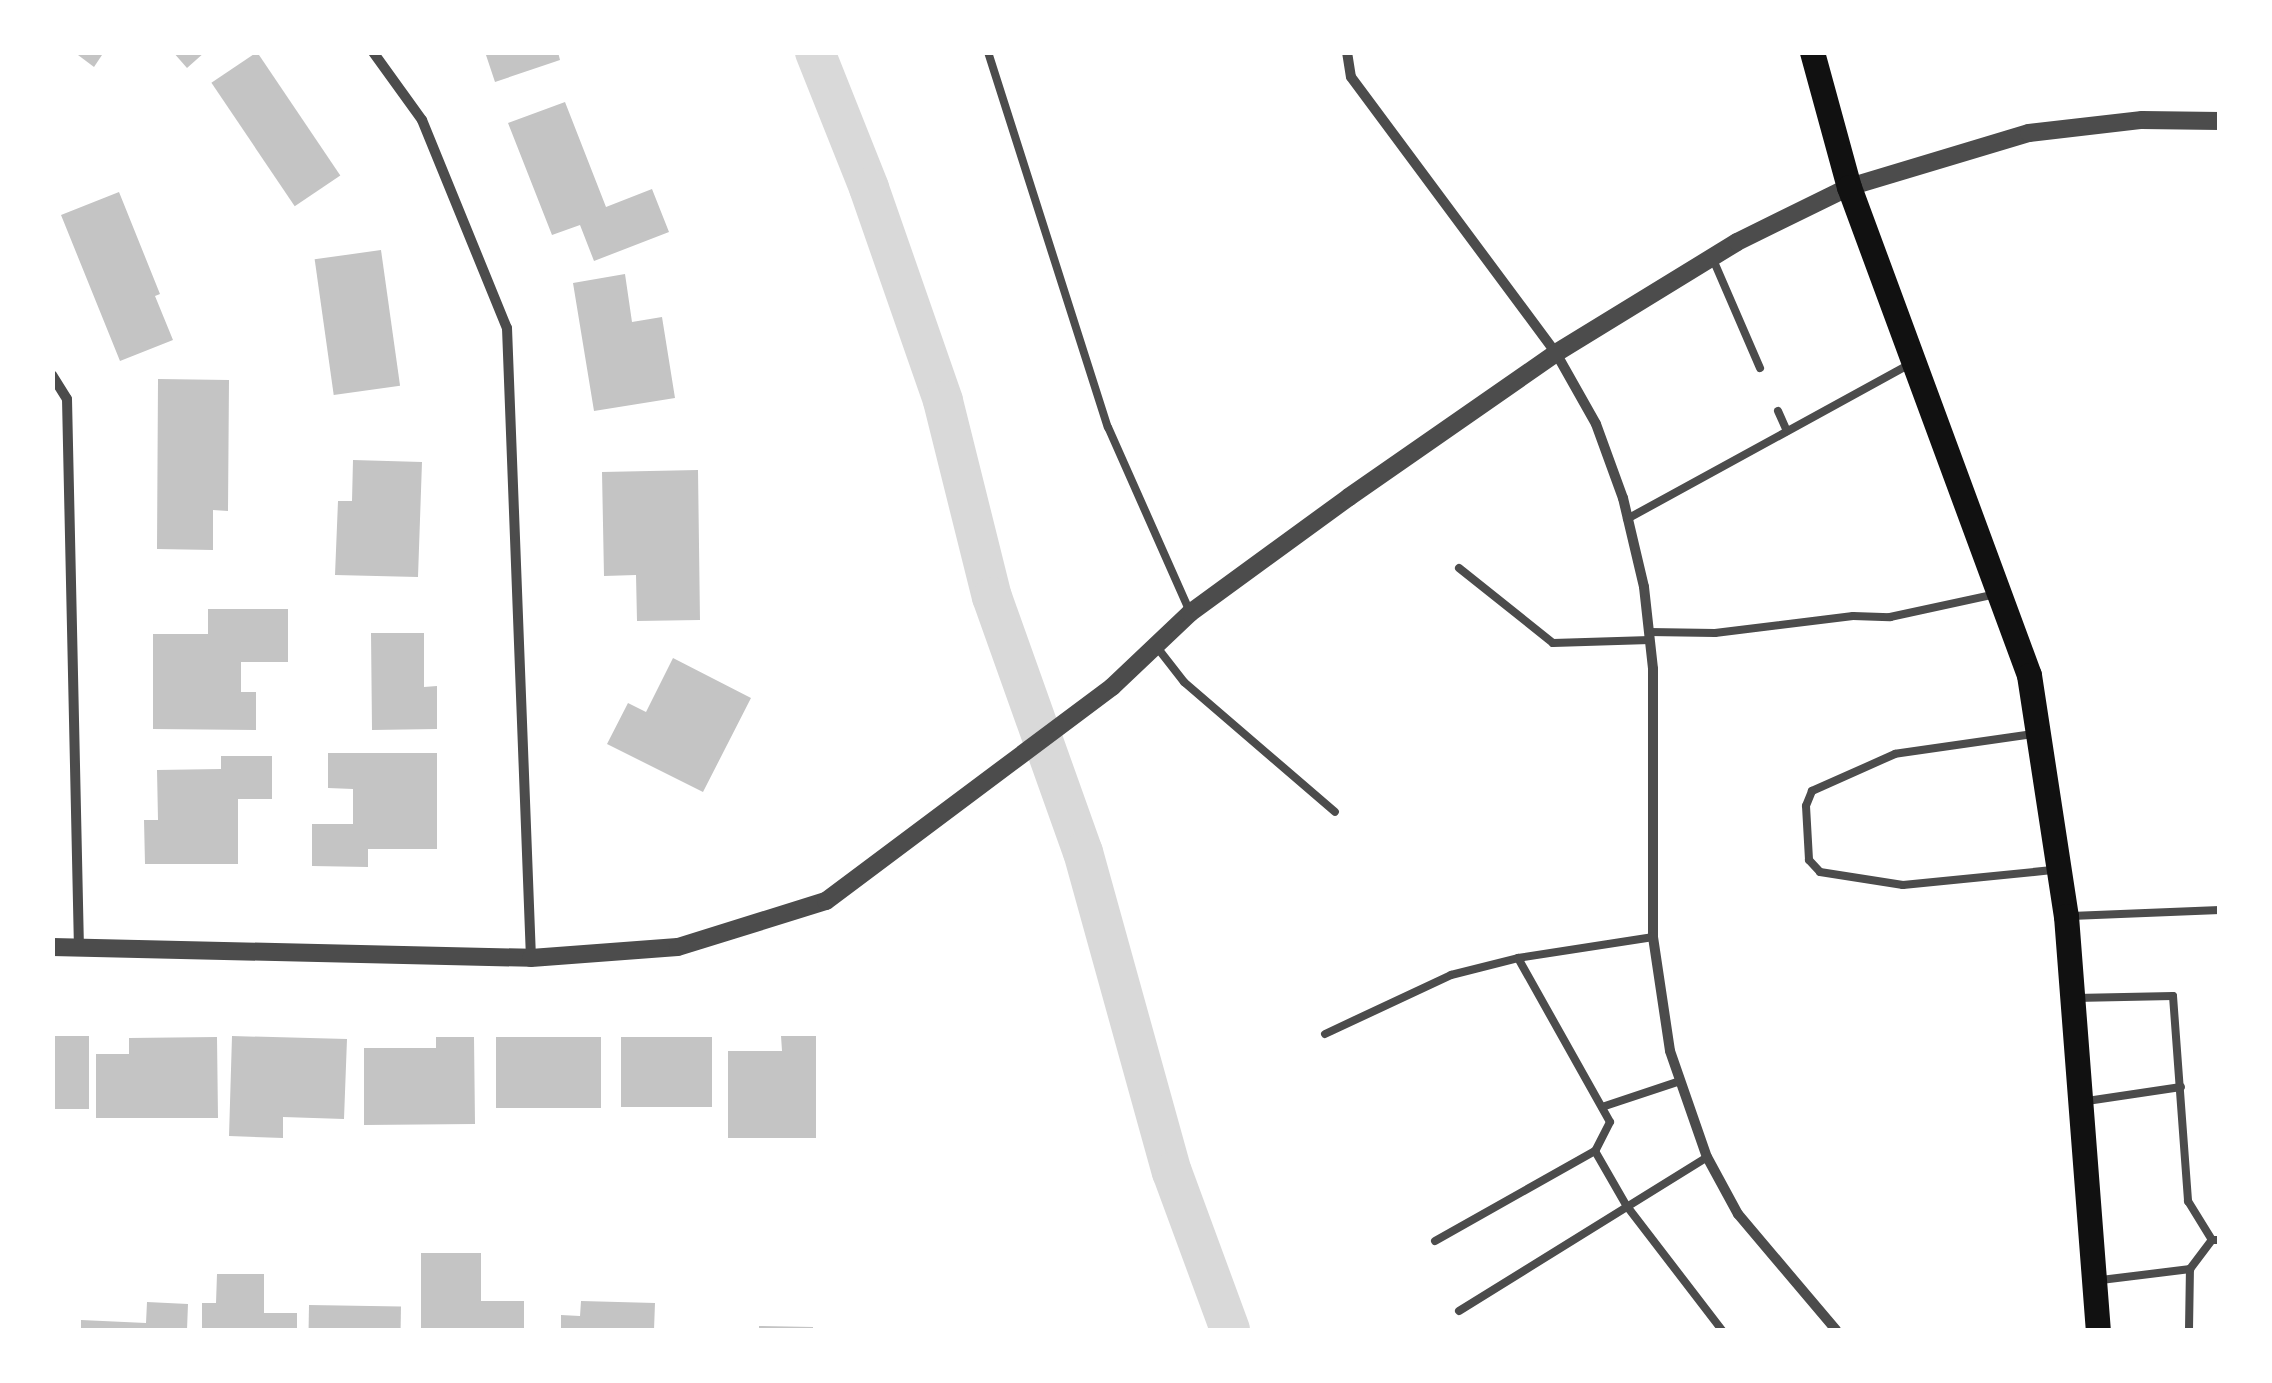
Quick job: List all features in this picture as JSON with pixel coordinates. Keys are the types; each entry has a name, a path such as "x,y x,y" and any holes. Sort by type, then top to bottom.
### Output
{"main road":[{"path":"1812,52 1849,187 2029,675 2066,916 2098,1330"}],"street":[{"path":"373,52 422,120 506,328 532,958"},
{"path":"1347,52 1351,77 1556,353 1596,424 1644,587 1649,636 1653,937 1670,1051 1708,1157 1738,1214 1836,1330"},
{"path":"52,947 532,958 678,947 826,901 1112,688 1190,614 1556,353 1712,257 1849,187 2029,134 2142,120 2220,121"},
{"path":"52,375 67,399 79,948"}],"lane":[{"path":"988,52 1108,427 1190,614"},
{"path":"1712,257 1760,368"},
{"path":"1627,519 1914,362"},
{"path":"1778,410 1787,431"},
{"path":"1459,568 1554,642 1716,633 1853,616 1890,618 1999,594"},
{"path":"1156,646 1184,682 1335,812"},
{"path":"2038,733 1895,754 1812,791 1806,806 1809,860 1820,872 1903,885 2059,869"},
{"path":"2066,916 2220,910"},
{"path":"1325,1034 1452,975 1518,958 1653,937"},
{"path":"1435,1242 1595,1151 1610,1122 1518,958"},
{"path":"2072,998 2173,996 2188,1202 2216,1240 2190,1268 2094,1281"},
{"path":"1602,1107 1680,1081"},
{"path":"2081,1102 2182,1087"},
{"path":"1595,1151 1626,1205 1722,1330"},
{"path":"1460,1312 1708,1157"},
{"path":"2189,1330 2190,1268"}],"building":[{"path":"74,52 104,52 94,67"},
{"path":"173,52 205,52 187,68"},
{"path":"257,52 340,176 295,206 211,83"},
{"path":"485,52 558,52 560,60 495,82"},
{"path":"565,102 606,207 652,189 669,232 594,261 580,225 552,235 508,123"},
{"path":"119,192 160,294 155,296 173,340 120,361 61,215"},
{"path":"381,250 400,386 334,395 315,259"},
{"path":"625,274 632,322 662,317 675,398 594,411 573,283"},
{"path":"158,379 229,380 228,511 213,510 213,550 157,549"},
{"path":"353,460 422,462 418,577 335,575 338,501 352,501"},
{"path":"698,470 700,620 637,621 636,575 604,576 602,472"},
{"path":"208,609 288,609 288,662 241,662 241,692 256,692 256,730 153,729 153,634 208,634"},
{"path":"371,633 424,633 424,687 437,686 437,729 372,730"},
{"path":"673,658 751,698 703,792 607,744 628,703 646,712"},
{"path":"328,753 437,753 437,849 368,849 368,867 312,866 312,824 353,824 353,789 328,788"},
{"path":"221,756 272,756 272,799 238,799 238,864 145,864 144,820 158,820 157,770 221,769"},
{"path":"52,1036 89,1036 89,1109 52,1109"},
{"path":"232,1036 347,1039 344,1119 283,1117 283,1138 229,1136"},
{"path":"781,1036 816,1036 816,1138 728,1138 728,1051 782,1051"},
{"path":"217,1037 218,1118 96,1118 96,1054 129,1054 129,1038"},
{"path":"436,1037 474,1037 475,1124 364,1125 364,1048 436,1048"},
{"path":"496,1037 601,1037 601,1108 496,1108"},
{"path":"621,1037 712,1037 712,1107 621,1107"},
{"path":"421,1253 481,1253 481,1301 524,1301 524,1330 421,1330"},
{"path":"217,1274 264,1274 264,1313 297,1313 297,1330 202,1330 202,1303 216,1303"},
{"path":"581,1301 655,1303 654,1330 561,1330 561,1315 580,1316"},
{"path":"147,1302 188,1304 187,1330 81,1330 81,1320 146,1323"},
{"path":"309,1305 401,1307 401,1330 309,1330"},
{"path":"759,1326 813,1327 813,1330 759,1330"}],"waterway":[{"path":"815,52 869,188 943,401 992,597 1083,852 1172,1172 1230,1330"}]}
